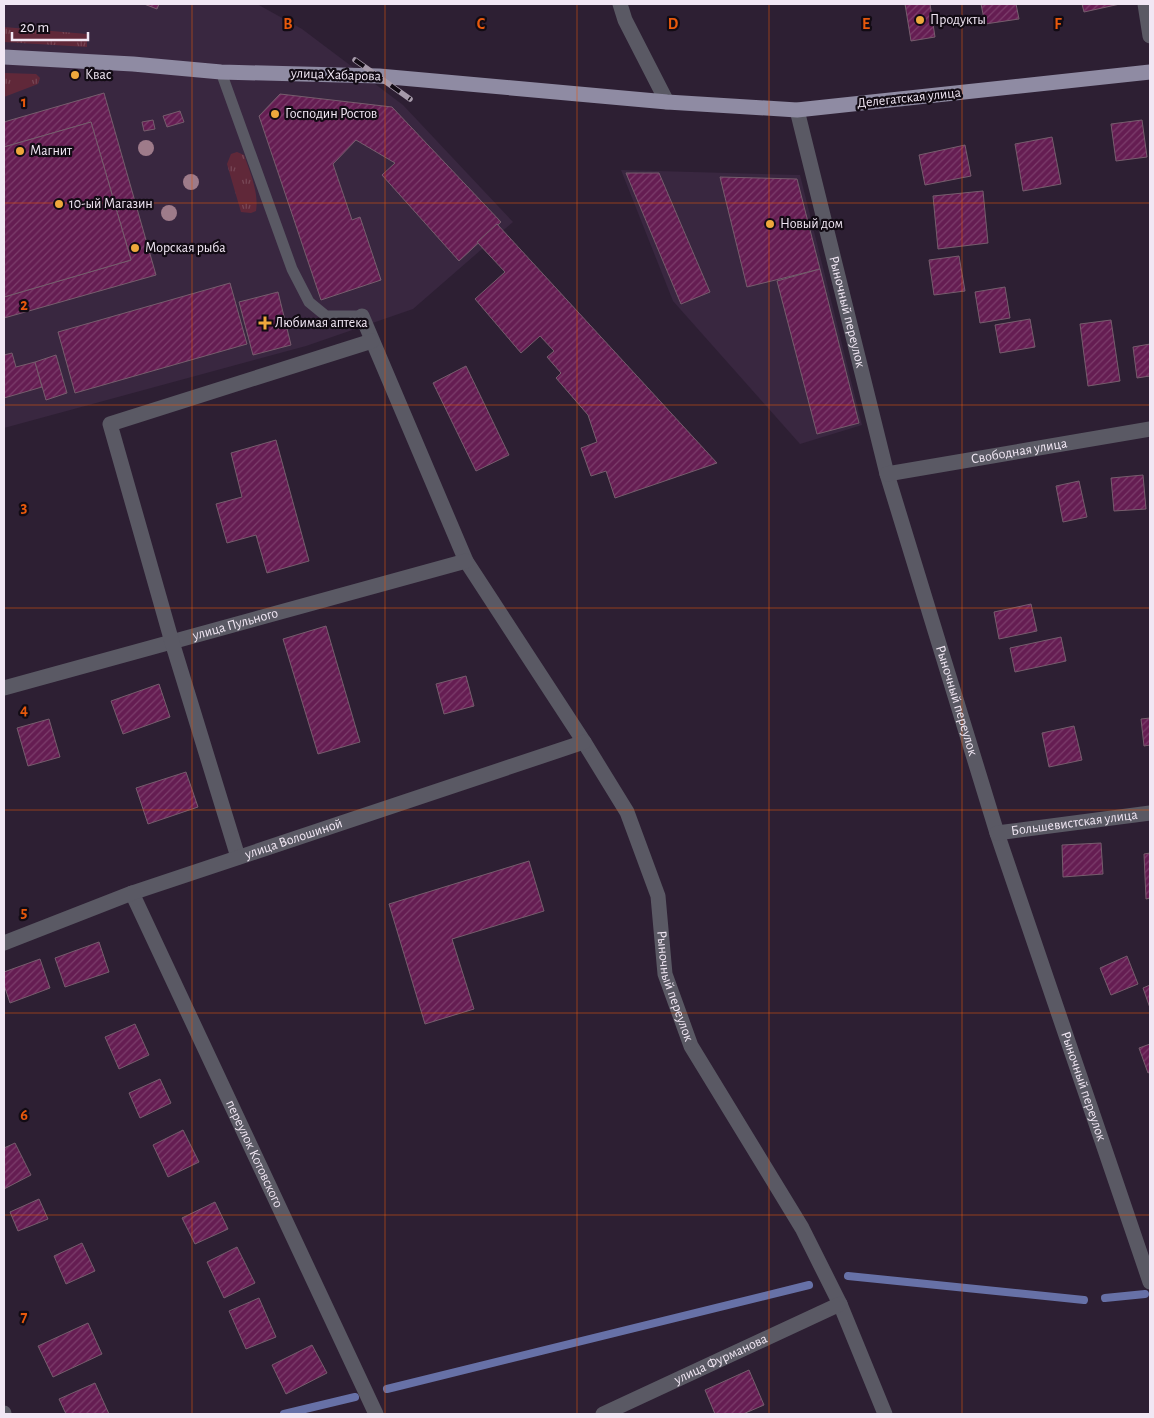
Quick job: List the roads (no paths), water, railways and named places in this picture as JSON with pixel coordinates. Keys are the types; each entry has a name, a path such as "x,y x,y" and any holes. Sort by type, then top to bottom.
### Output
{"main road":[{"name":"улица Хабарова","path":"4,57 132,64 221,72 379,76 667,102"},
{"name":"Делегатская улица","path":"667,102 798,110 1150,72"}],"street":[{"path":"620,4 625,20 667,102"},
{"path":"1145,4 1150,36"},
{"name":"Рыночный переулок","path":"798,110 887,474 997,833 1150,1282"},
{"name":"Рыночный переулок","path":"362,316 466,561 584,742 627,812 658,896 665,974 691,1046 802,1228 840,1304 885,1414"},
{"path":"238,857 172,642 110,424 372,341"},
{"name":"Свободная улица","path":"887,474 1150,429"},
{"name":"улица Пульного","path":"4,688 466,561"},
{"name":"улица Волошиной","path":"4,943 132,893 584,742"},
{"name":"Большевистская улица","path":"997,833 1150,814"},
{"name":"переулок Котовского","path":"132,893 376,1414"},
{"name":"улица Фурманова","path":"603,1414 840,1304"}],"lane":[{"path":"221,72 292,269 309,302 326,316 362,316"}],"waterway":[{"path":"848,1276 1084,1300"},
{"path":"387,1389 809,1285"},
{"path":"1105,1298 1145,1294"},
{"path":"284,1414 355,1397"}],"railway":[{"path":"355,60 410,99"}],"place":[{"name":"Продукты","path":"920,20"},
{"name":"Квас","path":"75,75"},
{"name":"Господин Ростов","path":"275,114"},
{"name":"Магнит","path":"20,151"},
{"name":"10-ый Магазин","path":"59,204"},
{"name":"Новый дом","path":"770,224"},
{"name":"Морская рыба","path":"135,248"},
{"name":"Любимая аптека","path":"265,323"}]}
